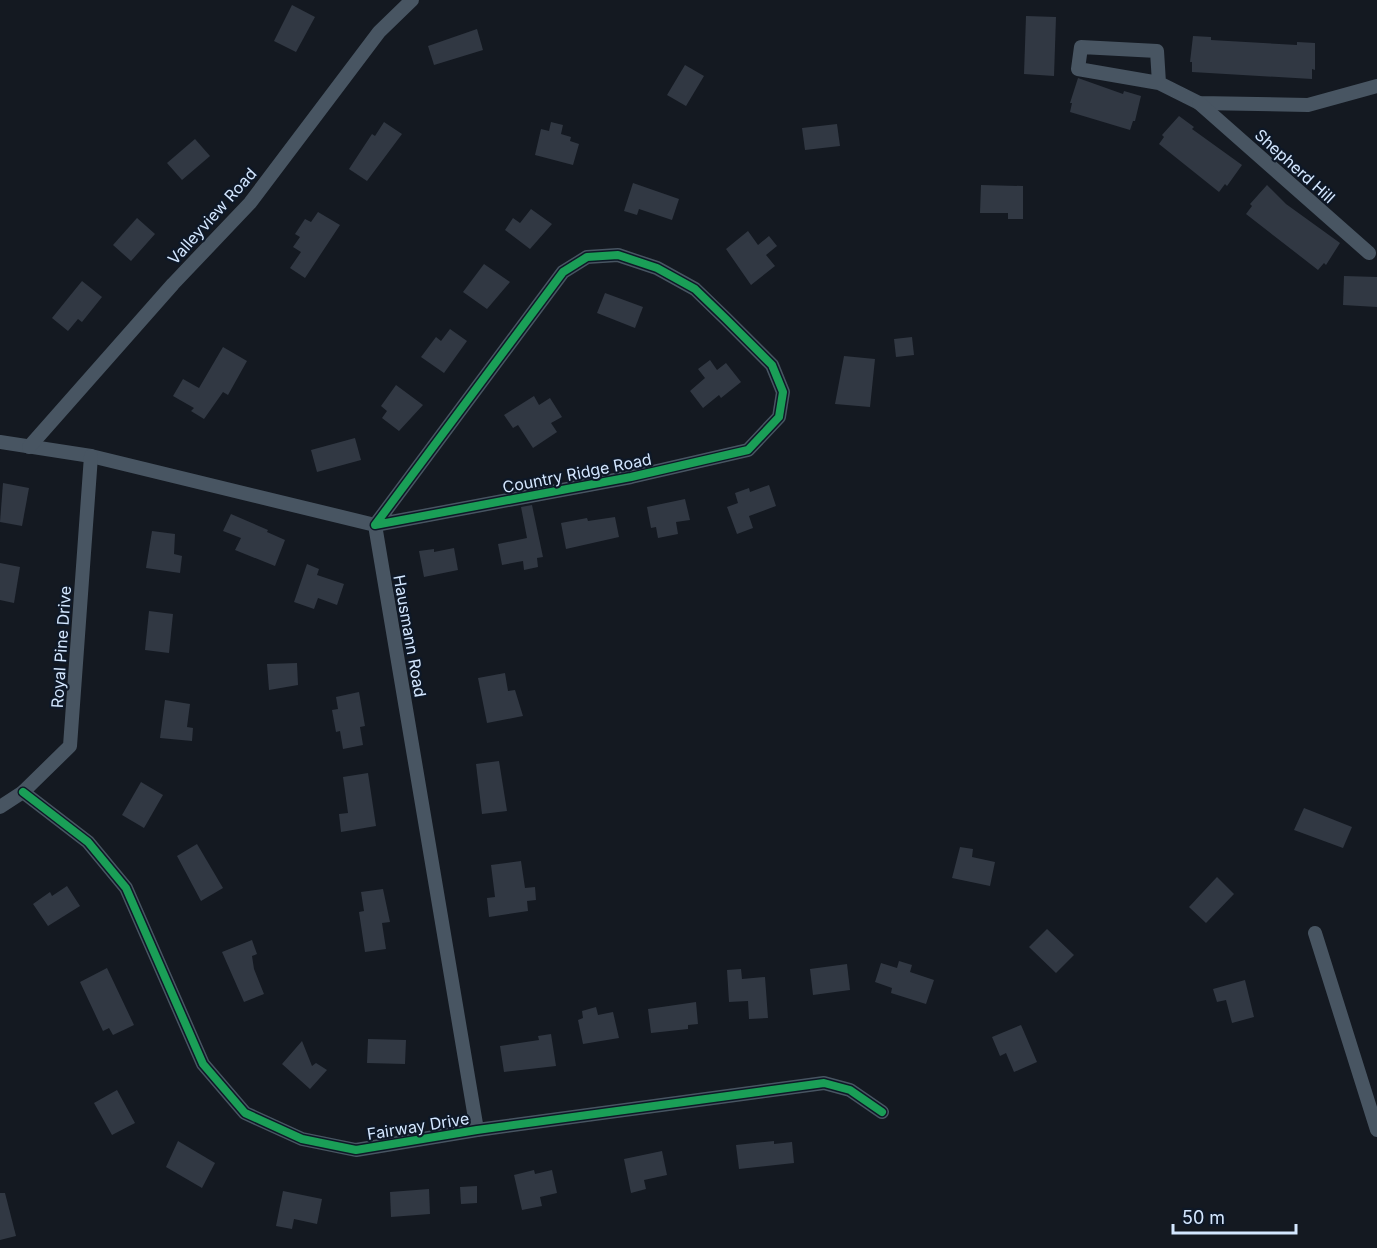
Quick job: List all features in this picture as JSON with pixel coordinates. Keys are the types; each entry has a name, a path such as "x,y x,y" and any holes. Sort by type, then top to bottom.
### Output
{"street":[{"name":"Valleyview Road","path":"28,447 173,284 250,203 379,32 412,0"},
{"name":"Shepherd Hill","path":"1159,83 1157,51 1082,47 1078,69 1159,83 1199,104 1369,253"},
{"name":"Shepherd Hill","path":"1199,104 1308,105 1377,86"},
{"name":"Country Ridge Road","path":"618,255 657,268 695,289 772,365 783,392 779,417 748,450 631,477 375,525 563,272 587,257 618,255"},
{"path":"0,442 91,456 375,525"},
{"name":"Royal Pine Drive","path":"0,807 23,792 70,746 91,456"},
{"name":"Hausmann Road","path":"375,525 477,1130"},
{"name":"Fairway Drive","path":"23,792 88,842 126,888 203,1064 245,1113 302,1139 356,1150 477,1130 825,1083 850,1090 882,1112"},
{"path":"1315,933 1377,1130"}],"building":[{"path":"292,5 315,17 296,52 274,41"},
{"path":"1026,16 1056,17 1054,76 1024,74"},
{"path":"477,29 483,50 434,65 428,46"},
{"path":"1193,36 1211,37 1211,40 1297,45 1297,42 1315,43 1315,70 1312,69 1312,79 1192,72 1192,62 1190,62"},
{"path":"685,65 704,76 686,106 667,95"},
{"path":"1078,78 1123,94 1124,91 1141,96 1135,121 1130,130 1070,112 1072,103 1070,103"},
{"path":"1179,116 1194,127 1192,129 1242,165 1227,186 1225,184 1219,192 1159,144 1164,137 1162,135"},
{"path":"384,122 402,134 367,181 349,169 372,134 375,136"},
{"path":"551,122 563,125 561,134 571,137 570,141 579,144 573,165 535,155 541,129 549,131"},
{"path":"837,124 840,146 805,150 802,128"},
{"path":"195,139 210,156 182,180 167,163"},
{"path":"633,183 679,199 672,220 639,209 637,215 624,211"},
{"path":"981,185 1023,186 1023,219 1008,219 1008,213 980,213"},
{"path":"1267,185 1286,204 1340,243 1326,265 1324,263 1318,270 1246,214 1252,206 1250,204"},
{"path":"531,209 552,224 530,249 505,230 513,218 520,223"},
{"path":"318,212 340,225 305,278 290,268 301,252 293,247 300,237 295,234 305,219 311,222"},
{"path":"137,218 155,234 131,261 113,245"},
{"path":"748,231 758,245 769,236 777,246 766,255 775,266 751,285 726,249"},
{"path":"484,264 510,282 487,309 463,292"},
{"path":"1344,276 1377,277 1377,307 1343,305"},
{"path":"82,281 102,297 82,322 78,319 68,331 52,318"},
{"path":"605,293 643,307 635,328 597,313"},
{"path":"450,329 467,341 444,373 421,357 436,337 441,341"},
{"path":"912,337 914,355 896,357 894,339"},
{"path":"223,347 247,361 228,395 223,392 204,419 191,411 194,408 173,396 183,379 199,388"},
{"path":"844,356 875,359 870,407 835,404"},
{"path":"710,360 717,370 726,363 741,382 721,398 719,395 703,408 690,391 705,378 698,369"},
{"path":"396,385 423,405 399,431 382,418 387,411 381,406"},
{"path":"534,396 539,405 550,398 562,417 551,423 557,432 533,448 518,425 513,428 504,415"},
{"path":"355,438 361,460 317,472 311,450"},
{"path":"3,483 29,488 22,526 0,522"},
{"path":"769,485 776,506 749,516 753,528 737,534 727,507 738,503 735,493 749,488 750,492"},
{"path":"685,499 690,520 676,522 678,534 658,538 656,527 651,528 647,507"},
{"path":"532,505 543,557 537,558 538,567 524,570 523,561 502,565 498,544 527,538 521,507"},
{"path":"231,514 285,540 275,566 235,550 241,538 223,531"},
{"path":"615,517 619,537 566,549 561,523 587,518 588,521"},
{"path":"152,531 175,534 174,554 182,556 180,573 146,568"},
{"path":"454,548 458,570 424,577 419,551 434,549 434,552"},
{"path":"0,563 20,567 14,603 0,600"},
{"path":"307,564 319,569 317,575 344,584 337,605 318,598 314,609 294,602"},
{"path":"149,611 173,614 169,653 145,650"},
{"path":"297,663 298,685 269,690 267,664"},
{"path":"505,673 508,691 515,690 523,716 487,723 478,678"},
{"path":"359,692 365,726 360,727 363,745 343,749 340,731 336,732 332,710 338,709 336,697"},
{"path":"165,700 190,704 187,727 193,728 192,741 160,738"},
{"path":"499,761 507,811 482,814 476,764"},
{"path":"368,773 376,826 341,832 339,814 348,813 343,777"},
{"path":"141,782 163,795 144,828 122,815"},
{"path":"1304,808 1352,827 1343,848 1294,830"},
{"path":"197,844 223,888 201,901 177,856"},
{"path":"960,847 973,849 972,857 995,862 990,886 952,878"},
{"path":"521,861 525,888 535,887 536,900 527,901 528,911 489,917 487,898 495,897 491,865"},
{"path":"1217,877 1234,894 1206,923 1189,907"},
{"path":"67,886 80,906 48,926 33,904 50,892 52,896"},
{"path":"383,889 390,922 382,923 386,949 365,952 359,912 364,911 361,892"},
{"path":"1047,929 1074,955 1056,973 1029,947"},
{"path":"252,940 257,954 252,956 254,969 264,994 244,1002 222,952"},
{"path":"899,961 912,965 910,972 934,980 926,1004 891,993 892,988 875,982 881,963 897,968"},
{"path":"847,964 850,990 813,995 810,969"},
{"path":"107,968 134,1025 113,1035 109,1028 103,1031 80,982"},
{"path":"741,969 742,979 765,977 768,1018 749,1019 748,1001 729,1002 727,970"},
{"path":"1245,980 1254,1017 1232,1023 1226,1000 1217,1002 1213,989"},
{"path":"696,1002 698,1024 688,1025 688,1029 651,1033 648,1009"},
{"path":"596,1007 598,1015 613,1012 619,1038 583,1044 578,1020 583,1018 582,1011"},
{"path":"1021,1025 1037,1062 1014,1072 1006,1053 1000,1056 992,1037"},
{"path":"551,1034 556,1066 504,1072 500,1046 539,1040 538,1036"},
{"path":"368,1039 406,1040 405,1064 367,1063"},
{"path":"302,1041 312,1066 316,1063 327,1070 310,1089 282,1064"},
{"path":"117,1090 135,1123 112,1135 94,1103"},
{"path":"178,1141 215,1163 202,1188 166,1167"},
{"path":"774,1141 774,1144 792,1142 794,1163 739,1169 736,1145"},
{"path":"662,1151 667,1175 644,1180 646,1189 631,1193 624,1159"},
{"path":"534,1170 535,1174 552,1170 557,1193 540,1197 542,1206 522,1210 514,1175"},
{"path":"477,1186 477,1203 461,1204 460,1187"},
{"path":"429,1189 430,1214 391,1217 390,1192"},
{"path":"283,1191 322,1199 317,1224 294,1219 292,1229 276,1226"},
{"path":"0,1193 5,1193 16,1236 0,1240"}],"cycle path":[{"path":"618,255 657,268 695,289 772,365 783,392 779,417 748,450 631,477 375,525 563,272 587,257 618,255"},
{"path":"23,792 88,842 126,888 203,1064 245,1113 302,1139 356,1150 477,1130 824,1083 850,1090 882,1112"}]}
